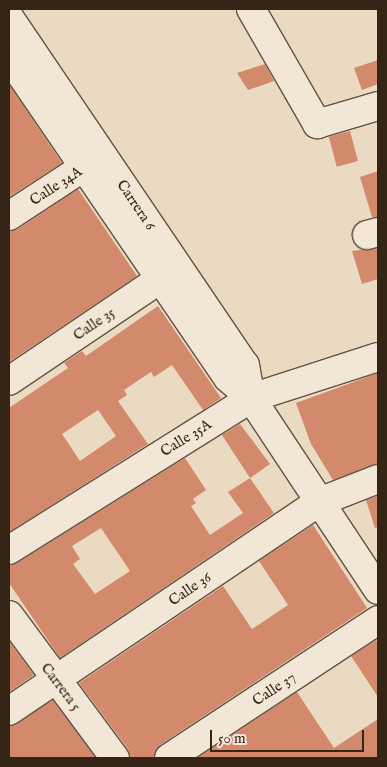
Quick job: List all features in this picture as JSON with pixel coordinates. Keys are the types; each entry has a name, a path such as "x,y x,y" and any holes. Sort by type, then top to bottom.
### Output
{"street":[{"path":"251,9 317,124 378,106"},
{"name":"Carrera 6","path":"9,17 14,55 93,161 169,273 228,378 251,398 378,590"},
{"name":"Calle 34A","path":"9,216 93,161"},
{"name":"Calle 35","path":"9,381 169,273"},
{"name":"Calle 35A","path":"9,550 251,398 378,357"},
{"name":"Calle 36","path":"9,711 319,502 378,479"},
{"name":"Carrera 5","path":"9,615 55,680 115,758"},
{"name":"Calle 37","path":"169,758 378,620"}],"building":[{"path":"378,60 378,84 362,90 354,68"},
{"path":"265,64 274,81 248,90 237,73"},
{"path":"9,84 62,163 9,197"},
{"path":"350,131 358,161 337,167 329,137"},
{"path":"378,171 378,217 372,217 360,177"},
{"path":"78,189 137,276 9,362 9,231 18,229"},
{"path":"378,248 378,279 362,284 352,251"},
{"path":"158,306 221,398 203,410 172,365 154,377 151,372 124,390 127,395 118,401 148,444 9,532 9,408 68,368 64,363 82,351 86,356","holes":["98,410 116,436 80,461 62,434"]},
{"path":"378,373 378,464 333,480 311,444 296,403"},
{"path":"240,424 270,464 250,478 222,435"},
{"path":"185,458 206,490 193,499 196,503 191,506 210,535 243,513 228,492 250,478 274,513 60,658 9,583 9,565 17,563","holes":["101,528 130,571 95,594 73,564 80,559 72,546"]},
{"path":"378,496 378,527 375,528 366,500"},
{"path":"313,525 367,608 160,745 153,758 130,758 128,749 79,683 223,586 252,629 288,605 259,561"},
{"path":"376,640 378,644 378,697 351,656"},
{"path":"9,641 34,675 9,692"},
{"path":"297,692 334,748 378,719 378,758 197,758"},
{"path":"53,700 96,758 9,758 9,726"}]}
